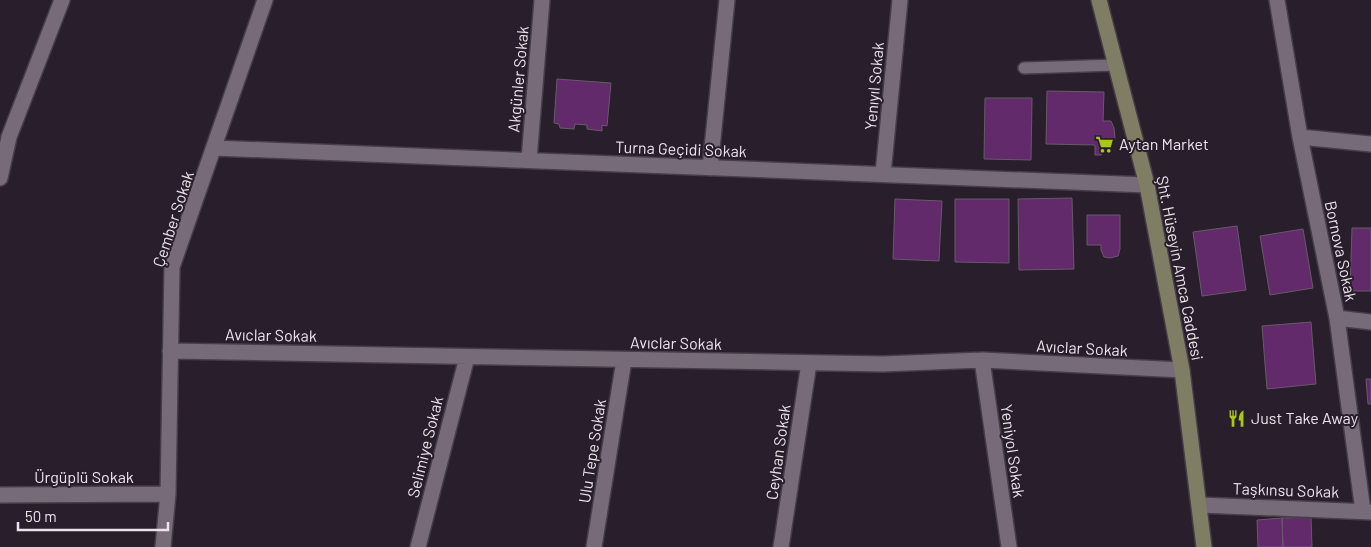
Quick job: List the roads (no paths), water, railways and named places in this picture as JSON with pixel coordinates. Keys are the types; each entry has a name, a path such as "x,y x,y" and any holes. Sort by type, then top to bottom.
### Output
{"street":[{"path":"0,178 4,136 62,0"},
{"name":"Çember Sokak","path":"163,547 168,494 172,267 265,0"},
{"name":"Akgünler Sokak","path":"529,160 542,0"},
{"path":"710,168 727,0"},
{"name":"Yenıyıl Sokak","path":"883,174 900,0"},
{"name":"Şht. Hüseyin Amca Caddesi","path":"1099,0 1147,185 1182,370 1204,547"},
{"name":"Bornova Sokak","path":"1278,0 1300,137 1337,318 1367,511"},
{"path":"1300,137 1371,144"},
{"name":"Turna Geçidi Sokak","path":"214,148 1147,185"},
{"path":"1337,318 1371,322"},
{"name":"Avıclar Sokak","path":"170,351 883,364 982,360 1182,370"},
{"name":"Selimiye Sokak","path":"418,547 467,357"},
{"name":"Ulu Tepe Sokak","path":"594,547 624,360"},
{"name":"Yeniyol Sokak","path":"982,360 1009,547"},
{"name":"Ceyhan Sokak","path":"781,547 809,363"},
{"name":"Ürgüplü Sokak","path":"0,495 168,494"},
{"name":"Taşkınsu Sokak","path":"1200,505 1367,511"}],"lane":[{"path":"1024,68 1116,65"}],"place":[{"name":"Aytan Market","path":"1105,144"},
{"name":"Just Take Away","path":"1237,418"}]}
